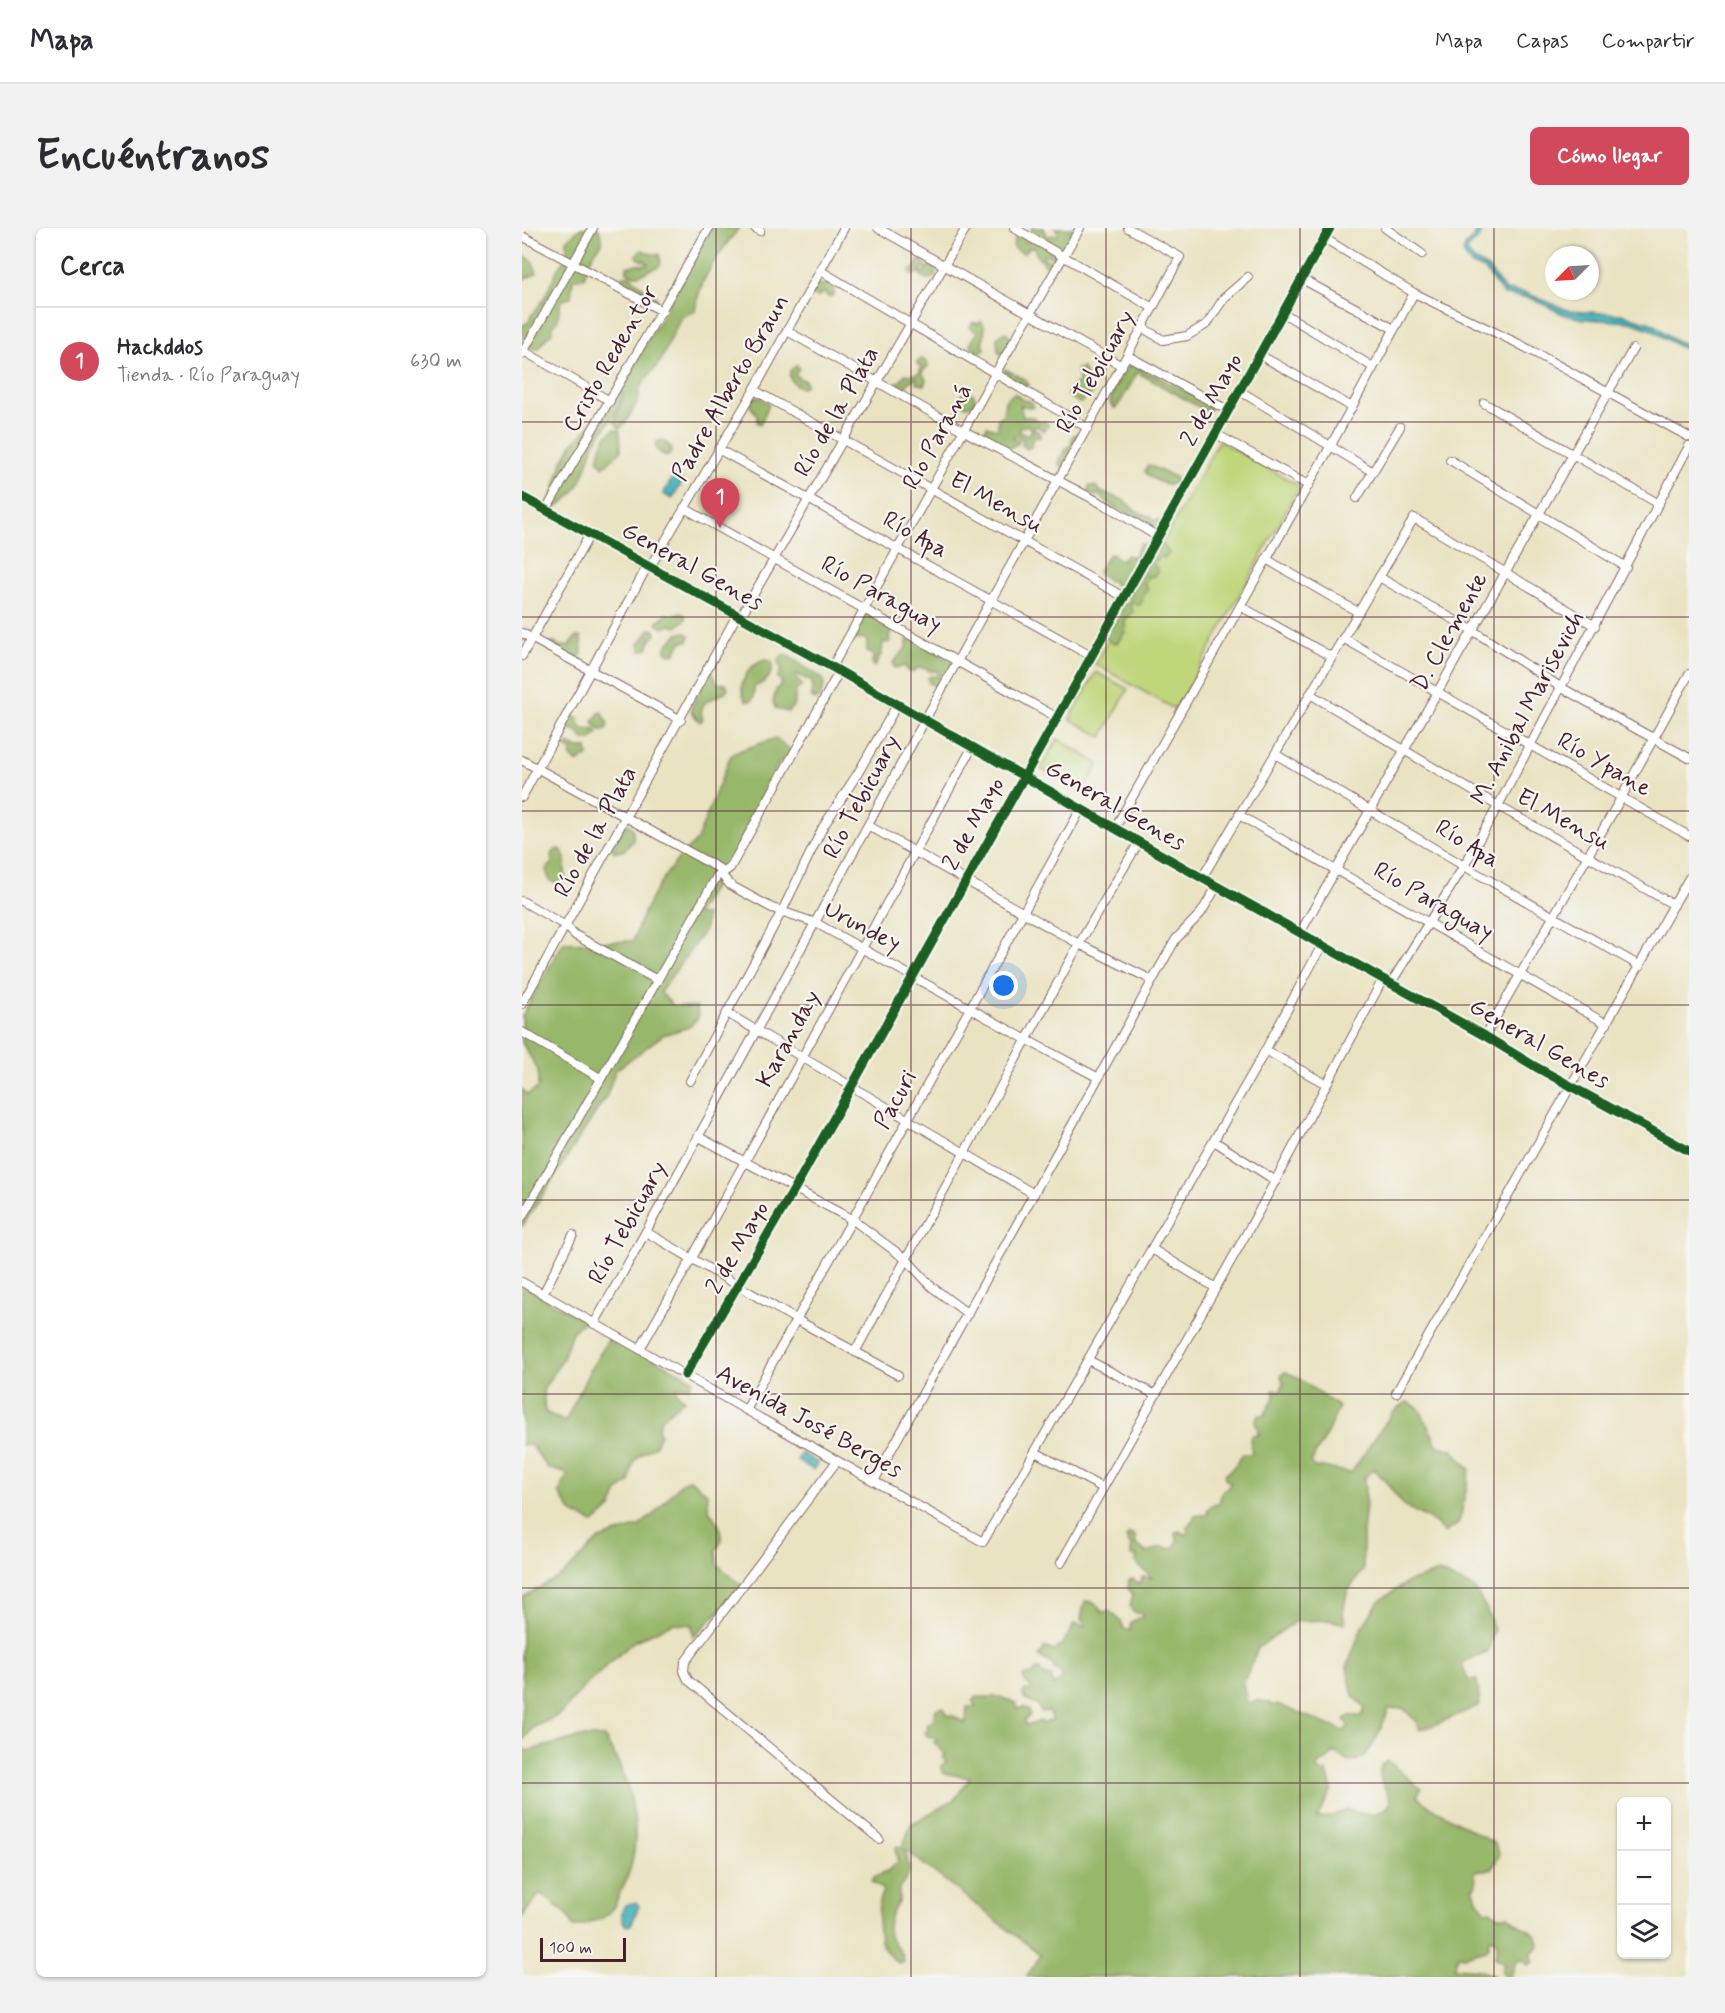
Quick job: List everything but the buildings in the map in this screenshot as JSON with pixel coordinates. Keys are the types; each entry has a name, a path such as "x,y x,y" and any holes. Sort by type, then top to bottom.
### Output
{"street":[{"path":"593,228 523,352 610,401"},
{"name":"Cristo Redentor","path":"546,510 709,228"},
{"name":"Padre Alberto Braun","path":"522,797 649,566 754,390 844,228"},
{"path":"878,228 1122,366"},
{"name":"Río de la Plata","path":"522,1004 739,616 966,228"},
{"path":"1014,228 1154,308"},
{"name":"Río Paraná","path":"721,874 730,868 836,670 898,548 1080,228"},
{"name":"Río Tebicuary","path":"594,1324 699,1137 990,601 1059,481 1180,258 1128,228"},
{"name":"2 de Mayo","path":"685,1375 795,1188 1330,228"},
{"path":"1385,228 1422,254"},
{"path":"522,236 662,311"},
{"path":"1324,238 1414,293 1519,344 1689,437"},
{"path":"821,271 1088,428"},
{"path":"1143,328 1163,340 1187,336 1207,324 1224,298 1248,277"},
{"path":"1302,279 1394,329"},
{"path":"1114,828 1330,447 1414,293"},
{"path":"1283,313 1373,367"},
{"path":"787,331 1158,537"},
{"name":"D. Clemente","path":"1300,933 1633,349"},
{"path":"1128,356 1229,411"},
{"path":"1260,356 1352,407"},
{"name":"El Mensu","path":"754,390 1124,597"},
{"path":"1240,391 1373,472"},
{"path":"1484,403 1659,504"},
{"path":"1357,498 1400,427"},
{"path":"1216,434 1308,485"},
{"name":"M. Anibal Marisevich","path":"1061,1563 1276,1181 1326,1084 1387,981 1464,866 1498,806 1689,446"},
{"name":"Río Apa","path":"718,449 1091,656"},
{"path":"1450,460 1626,567"},
{"name":"General Genes","path":"523,501 546,510 836,670 1689,1151"},
{"name":"Río Paraguay","path":"684,508 1058,718"},
{"path":"1202,878 1413,518 1595,626"},
{"path":"522,656 590,534"},
{"path":"1266,559 1358,612"},
{"path":"1378,577 1472,630 1562,688 1689,759"},
{"path":"1240,606 1332,657"},
{"path":"522,633 681,720"},
{"name":"Río Ypane","path":"1343,638 1689,836"},
{"path":"1485,1036 1688,677"},
{"name":"El Mensu","path":"1310,694 1498,806 1674,905"},
{"path":"690,1081 782,911 823,827 858,773 897,705"},
{"name":"Karanday","path":"640,1349 972,748"},
{"name":"Río Apa","path":"1275,754 1464,866 1640,966"},
{"path":"522,760 720,869 721,874 717,876 522,1217"},
{"name":"Pacuri","path":"746,1410 1081,809"},
{"name":"Río Paraguay","path":"1239,815 1607,1024"},
{"path":"869,826 1022,913 1152,981"},
{"path":"855,1352 1079,944 1138,842"},
{"name":"Urundey","path":"721,874 730,885 782,911 816,923 1099,1078"},
{"path":"1396,1393 1689,878"},
{"path":"874,1481 1176,939 1201,913 1217,886"},
{"path":"522,901 566,926 575,935 657,980"},
{"path":"1103,1488 1035,1452 1214,1141 1322,945"},
{"path":"727,1013 1034,1194"},
{"path":"522,1032 600,1078"},
{"path":"1265,1050 1326,1084"},
{"path":"699,1137 853,1220 907,1260 932,1287 968,1314"},
{"path":"1214,1141 1276,1181"},
{"path":"646,1232 797,1320 898,1375"},
{"path":"543,1294 573,1235"},
{"path":"1152,1249 1216,1288"},
{"name":"Avenida José Berges","path":"522,1282 983,1542 1035,1452"},
{"path":"1088,1360 1156,1395"},
{"path":"837,1461 685,1662 684,1671 688,1680 879,1839"}],"green space":[{"path":"581,228 598,228 602,242 591,258 584,278 573,279 571,297 561,301 558,319 552,328 552,333 540,347 533,349 523,341 522,326 529,322 567,256 567,240"},
{"path":"711,228 739,228 705,277 695,311 681,317 660,362 640,387 638,401 620,428 614,422 624,395 619,388"},
{"path":"1031,228 1044,228 1047,236 1058,235 1058,231 1054,228 1076,228 1063,250 1049,250 1057,257 1056,259 1043,255 1045,259 1055,263 1053,268 1044,265 1043,260 1038,258 1034,247 1029,248 1025,253 1013,246 1015,238 1024,238 1026,242 1030,240 1043,242 1034,235"},
{"path":"642,250 651,254 659,254 661,263 658,267 643,274 635,275 627,272 627,267 648,263 636,255"},
{"path":"522,255 532,260 537,273 522,280"},
{"path":"922,260 926,266 920,271 924,273 928,267 935,265 936,276 927,279 920,273 911,275 910,271 916,267 917,262"},
{"path":"630,276 647,291 651,291 657,299 650,301 624,287 620,277"},
{"path":"829,282 834,286 834,295 828,297 824,292 818,297 811,294 818,284 825,285"},
{"path":"981,321 984,329 982,342 985,349 979,353 970,345 977,332 970,327 973,322 978,324"},
{"path":"1005,332 1012,339 1002,355 998,352 997,338"},
{"path":"922,359 927,362 928,366 922,372 926,380 924,385 917,383 916,377 908,383 903,393 894,389 895,383 900,382 905,374 920,373 920,365 917,361"},
{"path":"1133,364 1206,402 1210,410 1206,411 1139,373 1114,408 1110,403 1116,387 1125,370"},
{"path":"797,365 799,368 795,374 805,380 806,385 802,388 794,384 790,377 790,371"},
{"path":"1083,368 1090,381 1086,386 1093,392 1086,395 1079,403 1067,395 1073,385 1079,382 1077,369"},
{"path":"1005,369 1026,380 1029,386 1022,387 1018,381 1011,379 1003,371"},
{"path":"615,391 620,392 622,396 620,402 615,414 596,440 580,483 564,502 553,509 549,507 562,462 572,445 596,419"},
{"path":"968,392 973,394 975,399 973,404 968,406 963,404 961,399 963,394"},
{"path":"1013,394 1033,404 1033,408 1020,405 1023,417 1033,417 1039,422 1045,421 1048,425 1045,431 1037,426 1033,428 1026,425 1020,428 1020,433 1029,435 1032,429 1040,432 1040,437 1032,438 1031,447 1027,449 1022,445 1024,441 1016,435 1013,438 1019,443 1007,449 984,432 987,426 998,428 998,419 1004,413 1005,401"},
{"path":"755,396 769,404 760,425 757,422 757,415 750,406"},
{"path":"615,429 620,431 621,451 603,467 598,460 602,446 605,438"},
{"path":"1077,434 1080,436 1064,468 1059,465 1060,457 1071,445 1073,436"},
{"path":"662,440 671,447 672,452 668,456 656,449 656,442"},
{"path":"1219,441 1300,486 1176,710 1095,664"},
{"path":"1148,465 1176,478 1177,483 1167,485 1152,478 1145,471"},
{"path":"1089,486 1095,486 1101,492 1123,500 1137,512 1150,516 1153,520 1160,520 1159,528 1112,506 1099,495 1094,496 1088,492"},
{"path":"1140,544 1145,544 1146,549 1126,588 1122,589 1113,581 1106,580 1104,576 1099,575 1098,572 1108,555 1113,554 1122,560 1126,555 1134,557"},
{"path":"1163,544 1169,554 1165,558 1161,556 1157,561 1153,555"},
{"path":"1149,561 1155,565 1158,572 1152,577 1147,576 1144,582 1148,589 1143,594 1140,605 1136,605 1128,597 1132,585 1139,583 1140,576"},
{"path":"1130,603 1133,612 1125,620 1125,632 1117,643 1112,643 1106,638 1106,633 1120,617 1122,606"},
{"path":"682,613 686,619 677,627 670,625 663,628 657,624 666,614"},
{"path":"868,613 887,626 891,632 890,641 883,642 882,652 875,667 872,663 873,655 867,651 867,641 863,638 855,640 854,637 855,631 861,625 860,619 863,614"},
{"path":"650,629 655,630 656,635 651,639 648,648 641,651 639,644"},
{"path":"685,632 690,636 688,641 681,642 675,653 666,652 666,646 678,634"},
{"path":"911,636 953,663 943,686 938,687 929,683 928,678 937,677 936,670 932,672 925,668 917,668 913,672 908,671 905,666 894,667 893,663 907,647 907,640"},
{"path":"576,637 581,637 582,654 579,657 570,656 550,645 554,642 560,646 568,646"},
{"path":"787,655 823,679 824,685 820,697 814,700 811,696 813,686 811,681 796,674 795,678 802,686 795,692 795,704 788,712 776,709 773,702 776,690 782,683 778,677 782,668 778,664 779,660 782,656"},
{"path":"765,660 772,662 770,675 754,687 754,697 751,701 746,701 742,689 745,676 753,666"},
{"path":"1096,672 1128,689 1102,737 1070,719"},
{"path":"709,673 713,674 717,683 726,684 728,688 725,692 704,703 701,712 703,719 700,722 692,713 691,708"},
{"path":"602,712 608,724 606,729 601,731 593,722"},
{"path":"574,716 578,719 581,728 595,729 598,733 591,740 584,740 576,730 569,729 567,719"},
{"path":"776,738 794,756 781,760 767,782 750,826 696,915 706,915 705,930 660,992 674,1006 697,1007 698,1018 689,1027 663,1035 615,1071 607,1095 522,1227 522,1089 527,1095 538,1088 538,1070 522,1043 522,1016 563,943 633,941 658,886 686,850 697,840 730,757 736,752"},
{"path":"1058,739 1099,764 1082,793 1040,768"},
{"path":"568,744 577,748 587,748 588,756 576,762 570,755 573,750 566,748"},
{"path":"629,824 633,829 633,841 623,851 615,852 612,849 613,846 624,826"},
{"path":"557,849 562,850 565,859 565,880 558,883 550,881 546,870 552,864 551,855"},
{"path":"522,1285 584,1321 572,1332 563,1358 543,1390 545,1412 565,1422 590,1370 609,1338 693,1379 689,1387 677,1387 677,1393 684,1400 662,1418 658,1428 660,1434 655,1446 636,1459 630,1482 618,1491 612,1507 594,1523 572,1513 559,1493 568,1474 548,1468 531,1445 522,1445"},
{"path":"1285,1372 1295,1376 1339,1407 1311,1463 1316,1468 1322,1467 1351,1473 1392,1413 1407,1402 1419,1408 1438,1446 1453,1450 1470,1470 1458,1524 1444,1533 1436,1523 1403,1505 1374,1469 1364,1478 1366,1503 1363,1570 1347,1592 1343,1613 1345,1624 1330,1620 1296,1621 1258,1648 1243,1684 1247,1702 1252,1704 1254,1701 1262,1701 1274,1706 1277,1704 1343,1731 1349,1726 1344,1719 1350,1716 1362,1716 1365,1707 1353,1696 1347,1667 1361,1629 1379,1601 1408,1582 1439,1572 1474,1588 1486,1608 1494,1630 1488,1651 1462,1663 1468,1680 1477,1680 1480,1705 1420,1730 1416,1721 1403,1708 1389,1709 1375,1741 1364,1756 1351,1761 1334,1752 1318,1765 1317,1770 1327,1772 1332,1790 1317,1818 1333,1816 1347,1809 1359,1813 1375,1814 1385,1809 1390,1804 1380,1772 1381,1766 1388,1761 1421,1789 1417,1796 1423,1802 1495,1844 1500,1854 1492,1869 1475,1871 1476,1887 1473,1887 1477,1900 1486,1911 1490,1910 1498,1916 1508,1916 1535,1934 1539,1945 1530,1955 1533,1962 1528,1965 1522,1959 1519,1960 1511,1975 1504,1977 1502,1973 1504,1963 1495,1958 1497,1944 1491,1938 1486,1950 1464,1956 1458,1955 1454,1968 1479,1970 1495,1977 1026,1977 1041,1955 904,1849 909,1869 905,1881 899,1888 899,1898 888,1924 888,1934 901,1953 904,1962 895,1961 880,1941 879,1900 883,1891 881,1887 872,1882 874,1877 887,1871 898,1862 895,1849 898,1846 902,1848 911,1824 954,1800 970,1778 944,1773 941,1766 946,1762 943,1757 946,1755 934,1742 936,1738 927,1736 925,1732 928,1731 927,1723 931,1723 934,1719 936,1709 942,1707 947,1715 966,1723 967,1707 975,1707 973,1701 977,1697 1000,1697 1016,1703 1018,1709 1024,1707 1029,1710 1030,1715 1024,1721 1026,1725 1041,1721 1043,1724 1053,1720 1049,1711 1041,1712 1038,1706 1024,1698 1025,1690 1031,1690 1031,1686 1025,1682 1023,1677 1028,1674 1033,1675 1036,1670 1040,1669 1044,1677 1051,1676 1054,1685 1062,1679 1060,1671 1055,1670 1052,1664 1039,1657 1045,1647 1054,1651 1057,1649 1066,1639 1074,1624 1086,1625 1081,1619 1085,1601 1095,1604 1103,1612 1109,1611 1121,1621 1124,1629 1130,1631 1133,1621 1142,1617 1142,1614 1133,1612 1130,1606 1133,1594 1128,1589 1129,1580 1134,1579 1138,1584 1142,1577 1152,1578 1135,1562 1137,1556 1131,1556 1131,1546 1126,1538 1129,1534 1135,1536 1136,1544 1147,1553 1160,1547 1169,1549 1174,1547 1178,1541 1175,1533 1179,1531 1188,1534 1187,1528 1195,1516 1209,1514 1207,1510 1212,1505 1219,1504 1222,1492 1229,1487 1230,1482 1225,1479 1225,1474 1232,1469 1243,1454 1252,1454 1250,1439 1252,1435 1259,1435 1255,1421 1258,1415 1265,1415 1273,1400 1273,1390 1281,1391 1283,1382 1281,1376"},
{"path":"690,1479 707,1493 709,1510 719,1525 722,1541 716,1550 717,1564 741,1585 714,1617 693,1637 692,1625 673,1623 633,1642 584,1687 563,1711 534,1727 522,1741 522,1598 564,1574 599,1539 639,1526 656,1512 681,1483"},
{"path":"580,1737 604,1737 623,1773 634,1812 635,1832 634,1852 629,1872 612,1910 599,1920 573,1928 567,1914 540,1893 522,1917 522,1747 527,1751"}],"water":[{"path":"1473,228 1479,228 1481,236 1467,252 1474,260 1488,268 1505,290 1526,293 1570,311 1621,314 1654,324 1674,340 1689,345 1689,350 1650,329 1630,322 1584,319 1565,315 1530,298 1504,295 1484,269 1471,265 1463,253 1465,246 1475,236"},
{"path":"674,475 683,481 672,499 663,494"},
{"path":"801,1453 818,1463 813,1470 797,1460"},
{"path":"636,1902 639,1906 631,1925 626,1926 622,1910 625,1905"}],"cycle path":[{"path":"685,1375 795,1188 1330,228"},
{"path":"522,497 832,667 1536,1067 1689,1151"}],"place":[{"name":"Hackddos","path":"720,528"}]}
